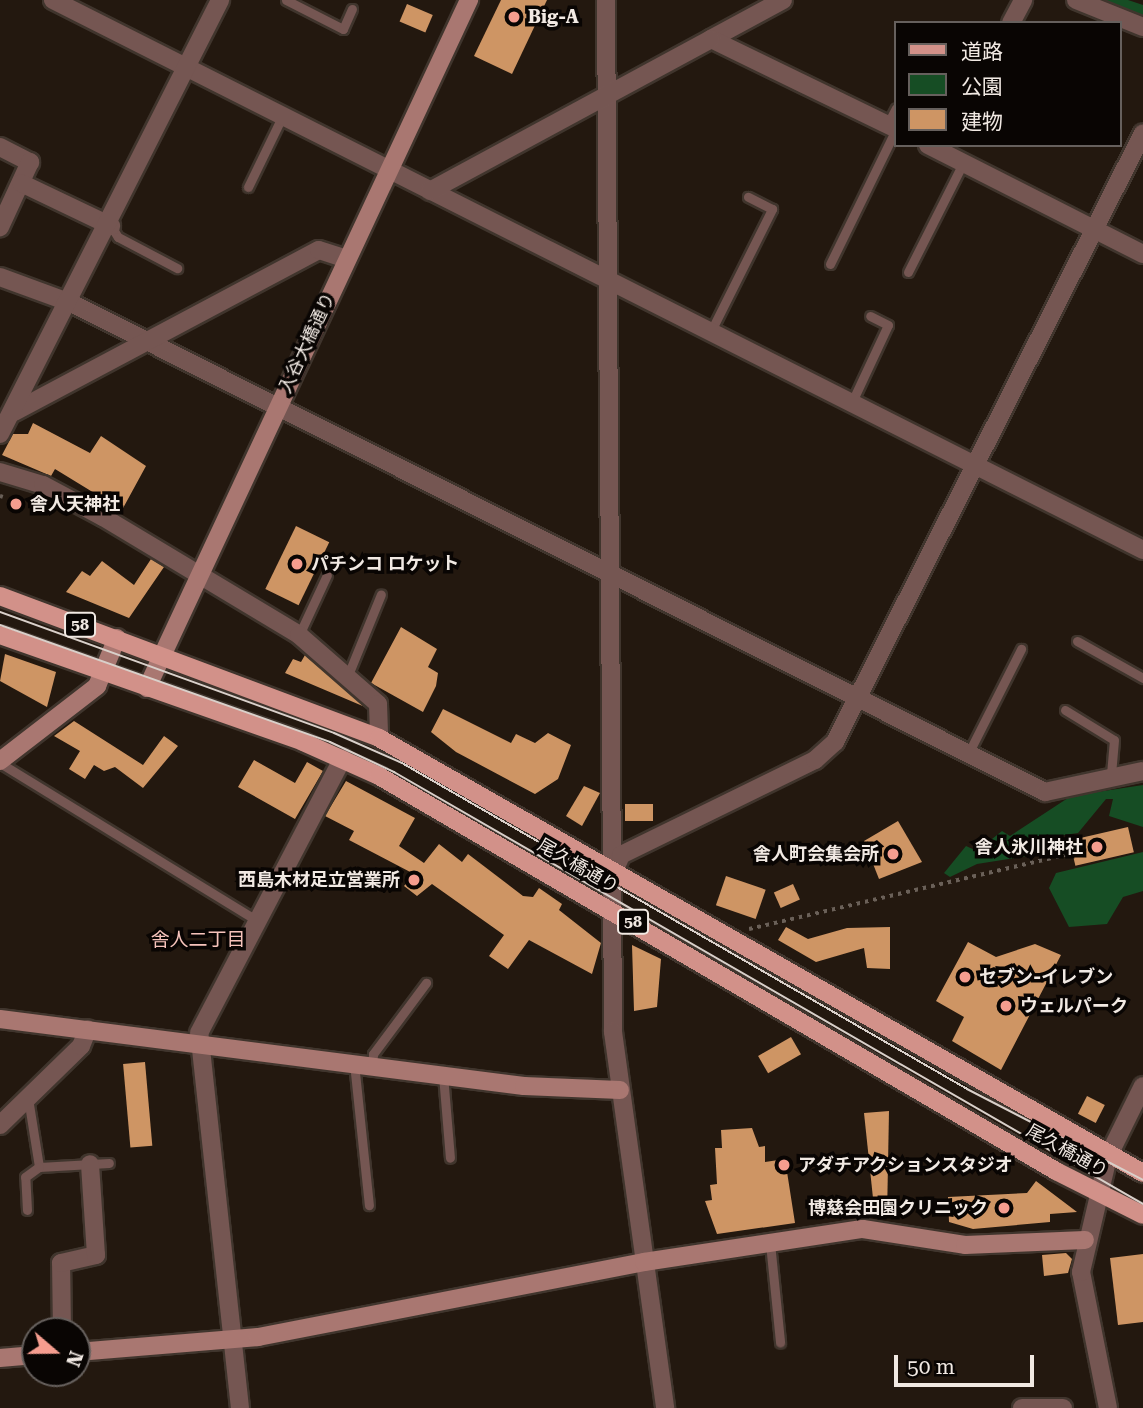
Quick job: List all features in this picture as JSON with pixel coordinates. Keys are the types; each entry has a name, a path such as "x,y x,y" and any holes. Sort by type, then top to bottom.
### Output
{"main road":[{"name":"尾久橋通り","path":"0,596 379,738 614,870 1108,1157 1143,1173"},
{"name":"尾久橋通り","path":"0,635 343,758 614,911 1100,1194 1143,1215"}],"street":[{"path":"53,0 1143,550"},
{"path":"0,433 111,226 220,0"},
{"name":"入谷大橋通り","path":"147,688 160,654 469,0"},
{"path":"606,0 614,870 612,1032 665,1408"},
{"path":"430,191 783,0"},
{"path":"1012,21 1023,0"},
{"path":"1076,0 1143,27"},
{"path":"711,39 893,128"},
{"path":"614,870 621,855 824,755 856,699 1143,133"},
{"path":"0,147 30,162 0,227"},
{"path":"939,148 963,163 1143,254"},
{"path":"21,183 111,226"},
{"path":"13,412 149,343 319,250 346,259"},
{"path":"0,277 71,303 610,576 1045,792 1143,771"},
{"path":"0,472 43,485 200,572 299,635 348,674 378,704 379,738"},
{"path":"0,762 87,696 104,672 117,638"},
{"path":"240,1408 199,1043 256,920 343,758"},
{"path":"0,1019 443,1073 524,1086 620,1090"},
{"path":"0,1125 81,1046 88,1029"},
{"path":"1108,1408 1081,1272 1085,1240 1100,1194 1108,1157 1143,1086"},
{"path":"62,1317 61,1263 96,1255 90,1164"},
{"path":"91,1351 232,1339 644,1262 863,1228 965,1245 1085,1240"},
{"path":"0,1358 21,1356"},
{"path":"1022,1408 1063,1408"}],"lane":[{"path":"286,0 343,29 352,9"},
{"path":"248,187 282,117"},
{"path":"830,264 893,128"},
{"path":"908,272 963,163"},
{"path":"710,333 772,209 748,197"},
{"path":"111,226 118,237 177,268"},
{"path":"851,404 888,325 870,316"},
{"path":"299,635 327,575"},
{"path":"348,674 381,594"},
{"path":"1077,640 1143,678"},
{"path":"968,755 1021,649"},
{"path":"1065,710 1114,740 1111,776"},
{"path":"0,762 256,920"},
{"path":"369,1205 363,1065 426,983"},
{"path":"443,1073 450,1158"},
{"path":"28,1098 35,1111 39,1167"},
{"path":"27,1210 25,1177 39,1167 109,1163"},
{"path":"770,1243 780,1342"}],"path":[{"path":"747,930 1065,855"}],"green space":[{"path":"1087,0 1128,0 1143,5 1143,21"},
{"path":"1143,785 1143,827 1109,816 1113,799 1106,799 1078,833 1037,839 1027,856 977,864 950,877 944,873 966,846 977,851 1002,831 1010,836 1071,796"},
{"path":"1143,852 1143,891 1123,897 1107,924 1069,927 1049,888 1056,873"}],"building":[{"path":"501,0 547,0 512,74 474,56"},
{"path":"407,4 433,15 425,32 400,21"},
{"path":"33,423 90,453 101,436 146,466 122,510 55,469 51,476 2,455 13,434 28,434"},
{"name":"パチンコ ロケット","path":"296,526 329,542 299,605 265,589"},
{"path":"151,559 164,567 129,618 66,592 82,571 90,576 102,561 134,585"},
{"path":"401,627 437,649 428,667 438,673 436,686 423,712 371,683"},
{"path":"5,654 56,672 47,707 0,681"},
{"path":"305,655 365,707 285,673 293,659 301,662"},
{"path":"443,709 511,743 516,734 535,743 548,733 571,745 558,779 535,794 456,752 431,732"},
{"path":"74,721 143,765 164,736 178,746 143,788 115,767 104,771 94,765 85,779 69,769 80,751 54,736"},
{"path":"254,760 295,783 307,762 323,771 295,819 238,787"},
{"path":"346,781 415,818 399,846 424,863 439,844 462,862 468,854 523,896 533,897 539,888 562,904 559,910 601,943 592,974 529,940 508,969 489,956 504,935 432,884 417,896 404,886 414,874 349,840 354,831 325,816"},
{"path":"584,786 600,793 582,826 566,816"},
{"path":"625,804 653,804 653,821 625,821"},
{"path":"898,821 922,862 879,879 864,841"},
{"path":"1128,827 1134,852 1075,866 1070,840"},
{"path":"726,876 766,890 756,919 716,905"},
{"path":"793,884 800,900 781,908 774,893"},
{"path":"786,927 808,939 847,928 890,927 890,969 867,968 864,948 816,962 778,940"},
{"path":"968,942 996,957 1035,944 1061,955 1001,1070 952,1041 964,1017 936,1001"},
{"path":"632,945 661,959 657,1007 634,1011"},
{"path":"791,1037 801,1054 768,1073 758,1056"},
{"path":"145,1062 152,1146 130,1148 123,1064"},
{"path":"1087,1096 1105,1105 1096,1123 1078,1114"},
{"path":"889,1111 887,1217 875,1217 864,1113"},
{"path":"752,1128 759,1147 765,1146 765,1162 785,1159 795,1223 717,1234 705,1201 712,1200 710,1185 717,1184 715,1148 722,1148 721,1130"},
{"path":"1036,1181 1077,1212 1050,1214 1050,1222 973,1229 949,1222 948,1197 1027,1193"},
{"path":"1066,1253 1072,1259 1068,1273 1044,1276 1042,1255"},
{"path":"1143,1254 1143,1322 1118,1325 1110,1258"}],"tram line":[{"path":"0,612 334,733 402,763 967,1089 1143,1180"},
{"path":"0,625 330,742 394,772 1143,1204"}],"place":[{"name":"Big-A","path":"514,17"},
{"name":"舎人天神社","path":"16,504"},
{"name":"パチンコ ロケット","path":"297,564"},
{"name":"舎人氷川神社","path":"1097,847"},
{"name":"舎人町会集会所","path":"893,854"},
{"name":"西島木材足立営業所","path":"414,880"},
{"name":"セブン-イレブン","path":"965,977"},
{"name":"ウェルパーク","path":"1006,1006"},
{"name":"アダチアクションスタジオ","path":"784,1165"},
{"name":"博慈会田園クリニック","path":"1004,1208"}],"district":[{"name":"舎人二丁目","path":"198,940"}]}
